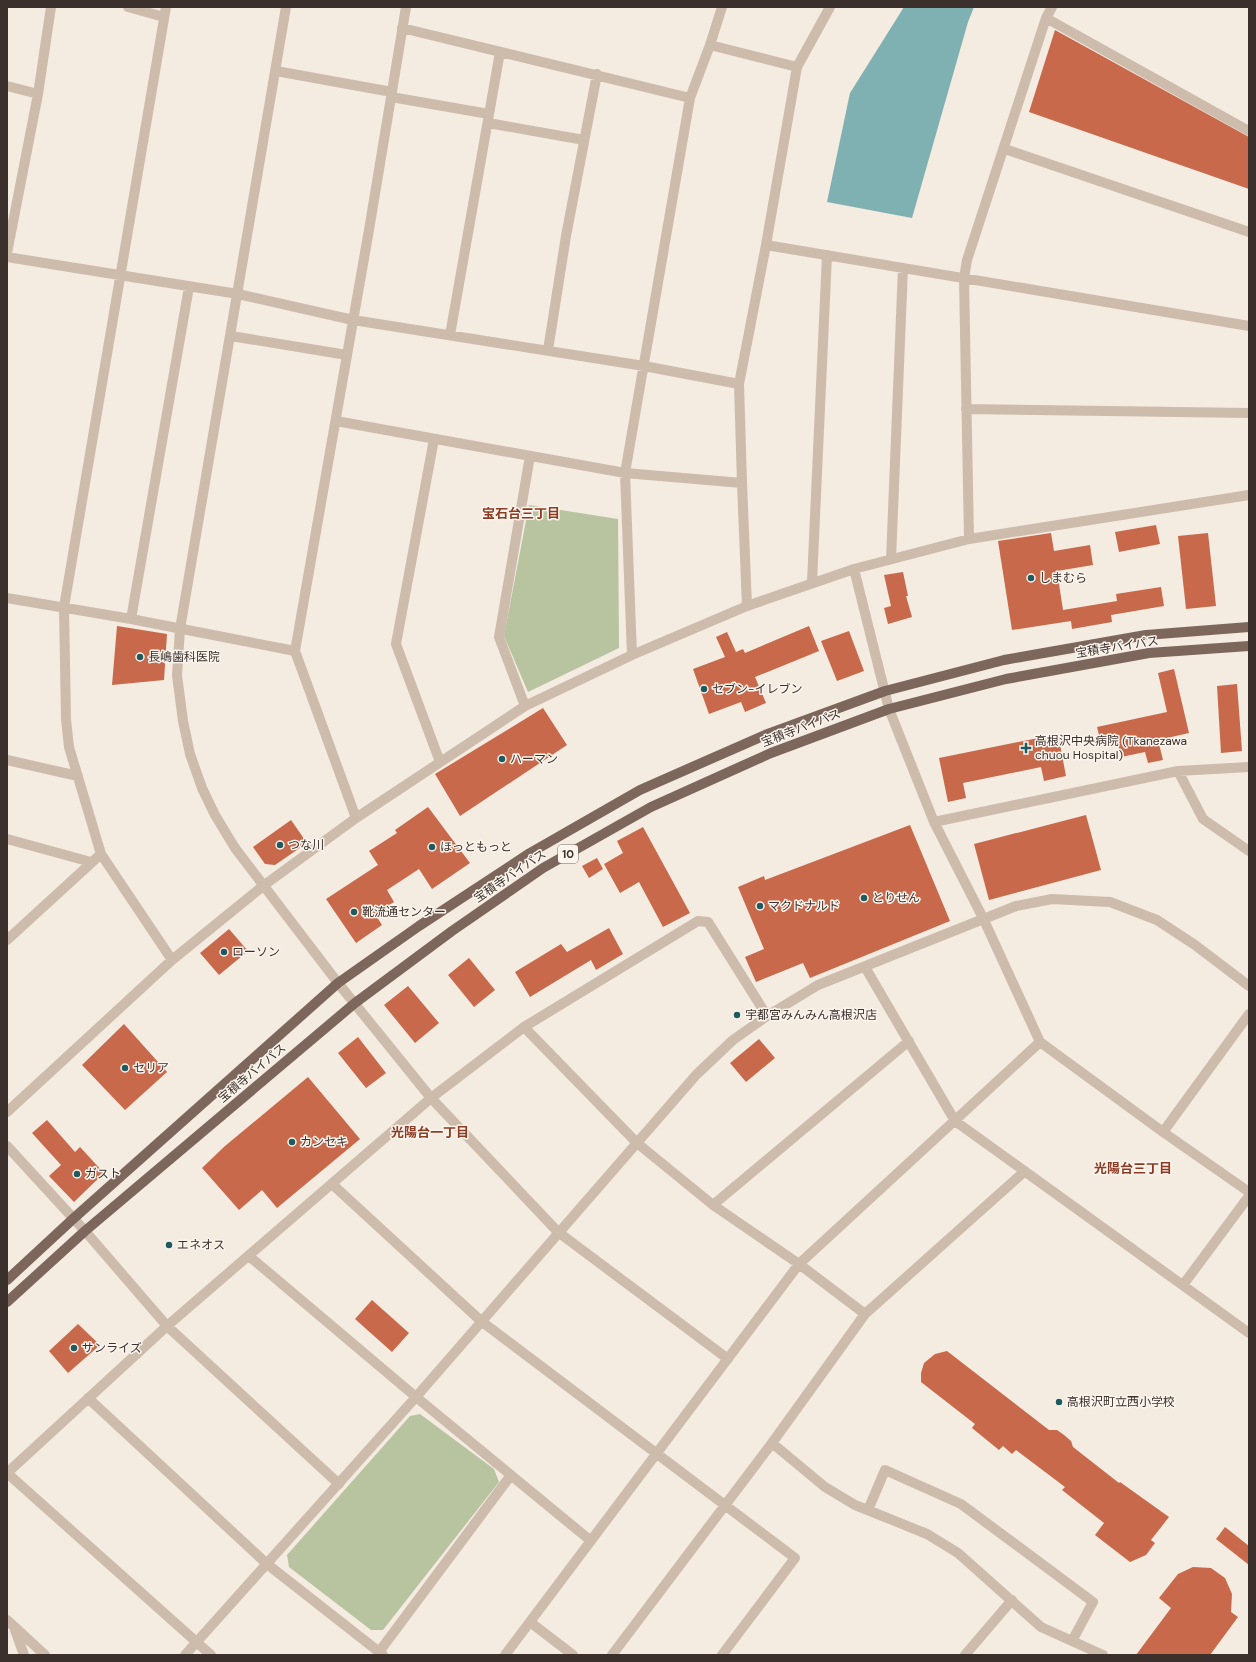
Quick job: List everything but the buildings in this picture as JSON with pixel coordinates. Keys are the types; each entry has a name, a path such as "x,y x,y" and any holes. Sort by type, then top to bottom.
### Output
{"main road":[{"name":"宝積寺バイパス","path":"7,1280 74,1218 338,983 418,926 530,853 640,790 765,735 885,691 1004,660 1146,635 1249,627"},
{"name":"宝積寺バイパス","path":"7,1302 85,1231 355,1003 452,931 543,868 651,807 771,753 889,709 1006,679 1142,654 1249,646"}],"street":[{"path":"7,253 38,94 51,7"},
{"path":"128,7 165,12 64,607 66,719 69,747 101,854 172,960"},
{"path":"286,7 180,629 177,675 183,721 190,754 202,788 215,815 235,848 338,983 431,1098 558,1232 728,1359"},
{"path":"356,818 295,651 336,421 406,7"},
{"path":"632,655 625,473 690,98 710,46 722,7"},
{"path":"747,606 739,384 766,245 797,67 830,7"},
{"path":"969,539 964,278 967,260 1005,149 1046,18 1052,7"},
{"path":"1046,18 1249,131"},
{"path":"402,28 597,74 690,98"},
{"path":"710,46 797,67"},
{"path":"450,335 500,52"},
{"path":"276,71 391,94 489,119 584,140"},
{"path":"548,350 566,236 597,74"},
{"path":"7,86 38,94"},
{"path":"1005,149 1249,232"},
{"path":"766,245 1249,326"},
{"path":"812,582 827,255"},
{"path":"7,257 121,274 189,287 238,294 353,320 548,350 739,384"},
{"path":"891,559 903,268"},
{"path":"132,619 189,287"},
{"path":"231,336 347,355"},
{"path":"966,409 1249,413"},
{"path":"336,421 625,473 742,483"},
{"path":"434,439 396,644 440,762"},
{"path":"525,706 499,637 530,456"},
{"path":"7,1112 172,960 263,886 356,818 525,706 632,655 747,606 812,582 854,569 969,539 1249,495"},
{"path":"854,569 889,709 934,822 983,918 1040,1042 1163,1132 1249,1192"},
{"path":"7,598 132,619 295,651"},
{"path":"7,760 78,776"},
{"path":"934,822 1178,771 1249,767"},
{"path":"1178,771 1203,819 1249,851"},
{"path":"7,839 92,862"},
{"path":"7,940 101,854"},
{"path":"185,1655 416,1397 696,1075 733,1040 767,1016 818,985 983,918 1016,906 1052,899 1110,902 1157,920 1195,945 1249,986"},
{"path":"211,1655 7,1473 167,1326 431,1098 524,1027 698,920 708,922 767,1016"},
{"path":"865,967 955,1121 1249,1333"},
{"path":"1163,1132 1249,1014"},
{"path":"524,1027 637,1143 712,1205 799,1264 866,1314"},
{"path":"712,1205 909,1041"},
{"path":"505,1655 799,1264 1040,1042"},
{"path":"7,1146 74,1218 167,1326 339,1484"},
{"path":"612,1655 772,1443 866,1314 1025,1171"},
{"path":"332,1184 481,1321 795,1558 722,1655"},
{"path":"1183,1285 1249,1196"},
{"path":"249,1256 416,1397 591,1541"},
{"path":"88,1398 267,1564 381,1654 511,1475"},
{"path":"772,1443 825,1486 855,1505 927,1534 958,1553 1041,1627 1103,1655"},
{"path":"868,1510 885,1470 961,1504 1093,1602 1072,1641"},
{"path":"965,1655 1012,1600"},
{"path":"530,1622 573,1655"},
{"path":"9,1626 24,1655"},
{"path":"9,1626 44,1655"}],"green space":[{"path":"529,505 618,519 619,648 528,692 504,636"},
{"path":"420,1414 494,1469 499,1482 383,1630 371,1630 289,1567 287,1555 410,1416"}],"water":[{"path":"904,7 974,7 968,22 912,218 827,202 850,93"}],"place":[{"name":"しまむら","path":"1031,578"},
{"name":"長嶋歯科医院","path":"140,657"},
{"name":"セブン-イレブン","path":"704,689"},
{"name":"高根沢中央病院 (Tkanezawa chuou Hospital)","path":"1026,748"},
{"name":"ハーマン","path":"502,759"},
{"name":"つな川","path":"280,845"},
{"name":"ほっともっと","path":"432,847"},
{"name":"とりせん","path":"864,898"},
{"name":"マクドナルド","path":"760,906"},
{"name":"靴流通センター","path":"354,912"},
{"name":"ローソン","path":"224,952"},
{"name":"宇都宮みんみん高根沢店","path":"737,1015"},
{"name":"セリア","path":"125,1068"},
{"name":"カンセキ","path":"292,1142"},
{"name":"ガスト","path":"77,1174"},
{"name":"エネオス","path":"169,1245"},
{"name":"サンライズ","path":"74,1348"},
{"name":"高根沢町立西小学校","path":"1059,1402"}],"district":[{"name":"宝石台三丁目","path":"521,513"},
{"name":"光陽台一丁目","path":"430,1132"},
{"name":"光陽台三丁目","path":"1133,1168"}]}
